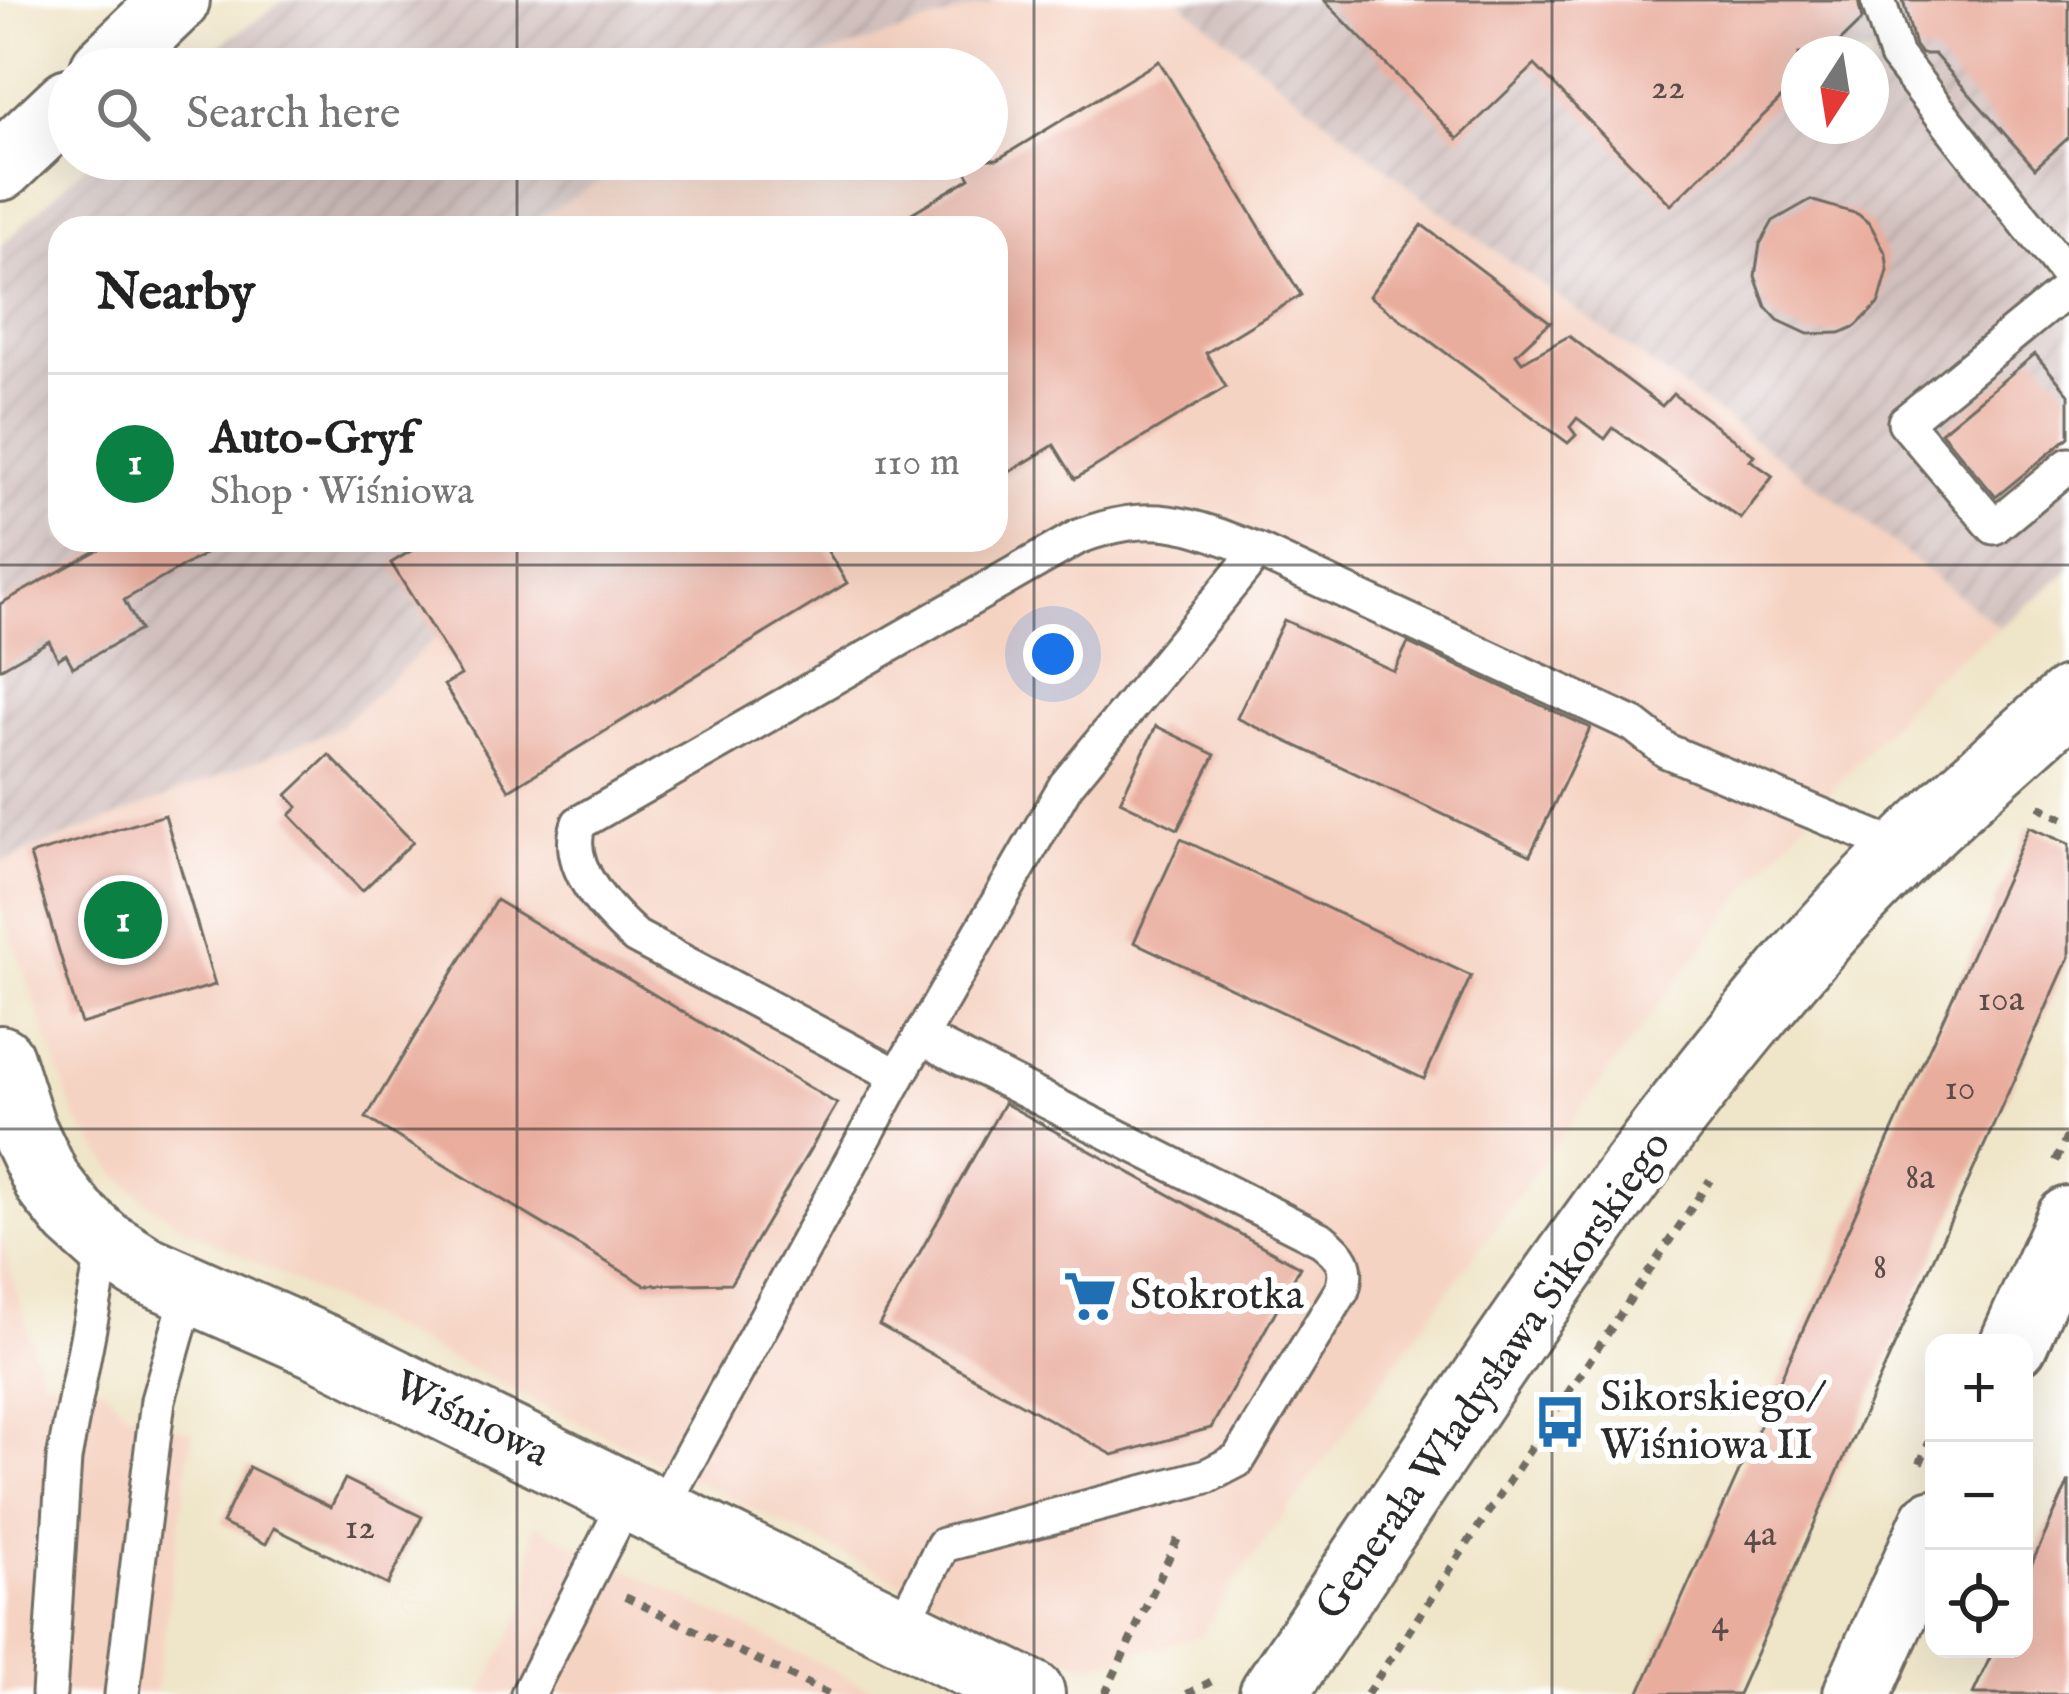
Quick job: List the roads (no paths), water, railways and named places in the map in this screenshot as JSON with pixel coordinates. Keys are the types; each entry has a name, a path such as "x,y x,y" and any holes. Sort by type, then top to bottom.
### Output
{"street":[{"path":"126,48 176,0"},
{"path":"0,167 48,122"},
{"name":"Generała Władysława Sikorskiego","path":"1273,1694 1595,1216 1813,946 1905,850 2069,700"},
{"name":"Wiśniowa","path":"0,1060 22,1128 48,1183 105,1244 143,1268 322,1347 1031,1694"},
{"path":"2018,1334 2069,1220"},
{"path":"1858,1694 1925,1542"}],"lane":[{"path":"1878,0 1896,56 2069,277"},
{"path":"2069,288 1905,422 1994,527 2069,465"},
{"path":"898,1076 636,937 608,911 575,857 573,839 579,823 1078,537 1115,522 1156,520 1203,529 1258,550 1634,725 1667,751 1905,850"},
{"path":"528,1694 585,1578 644,1506 1066,784 1258,550"},
{"path":"899,1630 943,1545 1207,1476 1238,1460 1347,1275 1344,1260 1322,1240 920,1037"},
{"path":"49,1694 64,1460 105,1244"},
{"path":"122,1694 158,1400 190,1288"}],"place":[{"name":"Auto-Gryf","path":"123,920"},
{"name":"Stokrotka","path":"1090,1296"},
{"name":"Sikorskiego/ Wiśniowa II","path":"1560,1422"}]}
